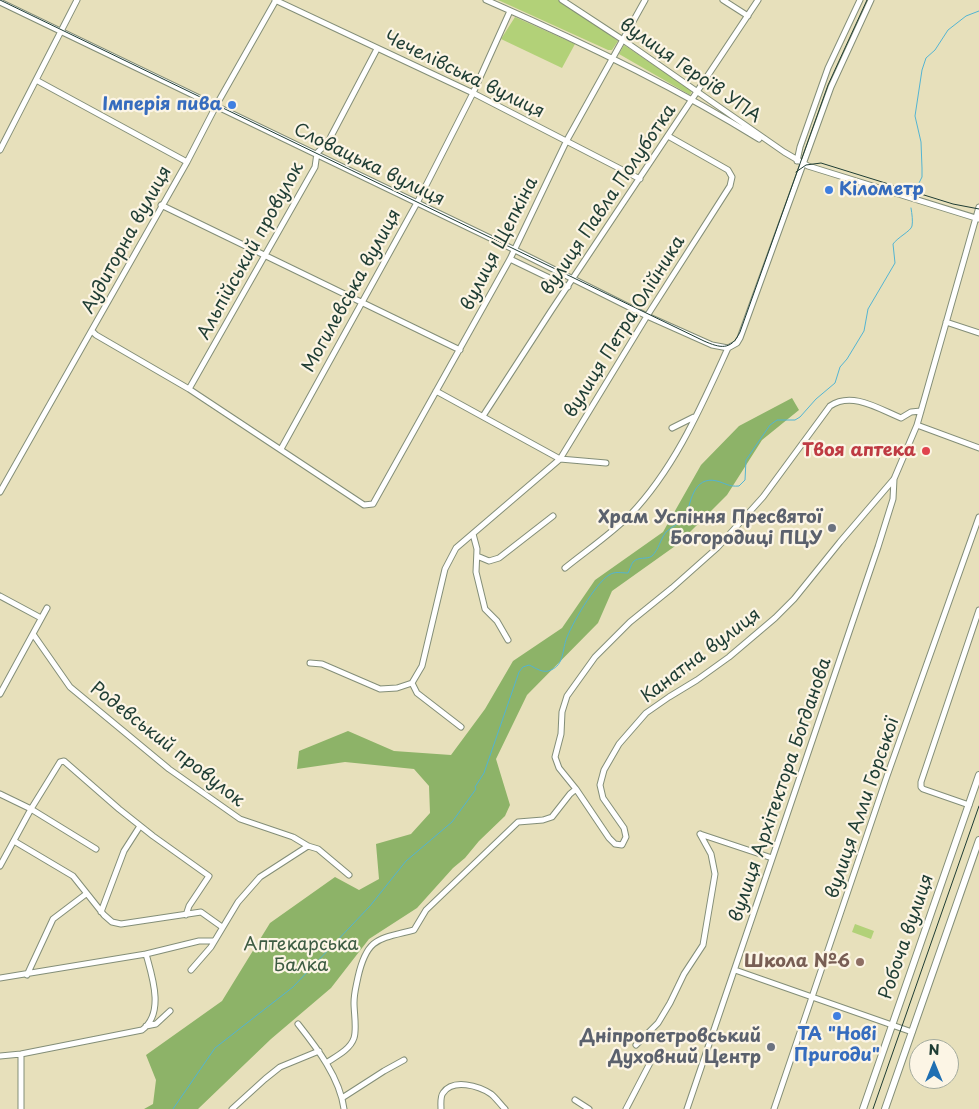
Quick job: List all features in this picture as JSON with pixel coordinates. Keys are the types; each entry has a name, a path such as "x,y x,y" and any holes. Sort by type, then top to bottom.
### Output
{"main road":[{"name":"Робоча вулиця","path":"863,1109 979,775"},
{"name":"Робоча вулиця","path":"885,1109 979,840"}],"street":[{"path":"0,150 77,0"},
{"name":"Чечелівська вулиця","path":"275,0 473,93 640,179"},
{"name":"Аудиторна вулиця","path":"0,492 187,162 215,106 275,0"},
{"name":"вулиця Героїв УПА","path":"486,0 612,57 692,100 801,163"},
{"name":"вулиця Героїв УПА","path":"562,0 801,163"},
{"name":"вулиця Щепкіна","path":"281,449 364,505 373,504 510,258 567,140 645,0"},
{"path":"723,0 748,16"},
{"name":"вулиця Павла Полуботка","path":"483,416 758,0"},
{"path":"565,568 629,516 652,489 688,434 728,348 736,343 744,329 800,171 828,68 860,0"},
{"path":"801,163 837,73 872,0"},
{"name":"Словацька вулиця","path":"0,2 647,316 712,345 728,348"},
{"name":"Могилевська вулиця","path":"281,449 417,203 473,93 510,11"},
{"name":"Альпійський провулок","path":"189,389 315,168 316,154 328,142 377,49"},
{"path":"36,80 187,162"},
{"name":"вулиця Петра Олійника","path":"412,683 422,666 445,569 456,548 560,459 647,316 730,186 732,176 728,170 668,136"},
{"path":"801,163 865,185 977,219"},
{"path":"161,205 460,350"},
{"name":"Канатна вулиця","path":"576,789 609,838 615,844 622,845 626,837 624,828 603,798 600,785 604,770 619,744 646,713 697,680 736,651 775,618 794,599 894,479 917,426 977,219 979,206"},
{"path":"510,258 568,287"},
{"path":"946,322 979,333"},
{"path":"92,331 189,389 281,449"},
{"path":"436,392 560,459 606,462"},
{"path":"326,1064 349,1047 354,1037 354,992 366,952 372,944 381,938 414,930 426,910 518,822 552,818 576,789 559,768 555,757 561,734 562,712 566,696 595,657 630,622 717,548 763,498 830,406 845,399 856,400 901,418 911,412 921,411"},
{"path":"672,428 695,416"},
{"path":"917,426 979,448"},
{"name":"вулиця Архітектора Богданова","path":"687,1109 878,547 893,499 894,479"},
{"path":"477,556 489,561 499,558 553,516"},
{"name":"вулиця Алли Горської","path":"774,1109 887,776 979,517"},
{"path":"473,534 477,549 476,572 485,609 498,621 508,640"},
{"path":"0,597 42,618"},
{"path":"0,694 47,608"},
{"path":"969,805 923,789 921,782 979,610"},
{"name":"Родевський провулок","path":"33,634 70,687 169,769 240,820 293,837 308,846 318,849 349,875"},
{"path":"310,663 322,664 380,689 397,688 412,683 417,693 461,727"},
{"path":"0,866 31,810 62,761 140,826 209,876 189,906 186,915"},
{"path":"0,794 31,810 96,850"},
{"path":"102,912 124,851 140,826"},
{"path":"636,1045 658,1023 684,974 703,945 715,874 711,854 700,834 772,858"},
{"path":"14,841 73,876 86,894 112,922 121,924 201,912 222,927"},
{"path":"192,970 211,947 238,902 260,877 308,846"},
{"path":"27,975 53,919 86,894"},
{"path":"0,978 146,954 199,941 213,941"},
{"path":"146,954 156,1005 146,1027"},
{"path":"735,970 912,1032"},
{"path":"0,1056 21,1054 135,1032 156,1024 170,1011"},
{"path":"298,1024 319,1051 342,1098 344,1109"},
{"path":"232,1109 280,1067 319,1051"},
{"path":"21,1054 21,1109"},
{"path":"342,1098 404,1060"},
{"path":"626,1109 650,1063"},
{"path":"441,1109 442,1095 447,1089 452,1086 466,1085 480,1088 492,1095 505,1109"},
{"path":"575,1100 590,1109"}],"green space":[{"path":"498,0 561,0 618,41 612,50 608,50"},
{"path":"515,17 575,44 562,68 501,39"},
{"path":"624,45 692,91 690,95 619,54"},
{"name":"Аптекарська Балка","path":"792,398 799,410 762,440 727,495 678,544 612,591 598,623 527,695 496,759 510,805 505,816 453,868 417,908 369,939 331,988 271,1039 198,1109 144,1109 153,1104 156,1080 146,1055 222,1001 270,923 335,877 359,890 379,879 376,844 411,834 430,813 429,786 414,769 345,762 297,769 299,751 348,731 394,751 451,755 485,709 513,661 562,628 595,580 663,532 701,465 739,426"},
{"path":"855,924 874,931 871,939 852,932"}],"waterway":[{"path":"917,187 922,177 922,168 921,142 915,116 922,70 926,58 935,50 948,30 966,16 979,11"},
{"path":"173,1109 215,1048 293,987 370,906 406,861 452,822 476,789 475,787 484,773 519,672 523,667 529,665 545,671 555,667 562,657 566,640 584,605 603,580 614,573 628,573 635,560 652,556 666,532 686,518 694,492 703,482 709,480 739,486 745,480 746,460 770,425 777,420 795,420 800,417 816,399 835,383 840,367 864,331 868,309 895,263 893,244 912,226 911,208"}],"tram line":[{"path":"0,0 704,341 720,346 729,345 737,338 740,332 828,85 867,0"},
{"path":"796,172 806,165 821,163 953,204 979,209"},
{"path":"873,1109 979,806"}],"place":[{"name":"Імперія пива","path":"232,105"},
{"name":"Кілометр","path":"829,190"},
{"name":"Твоя аптека","path":"926,451"},
{"name":"Храм Успіння Пресвятої Богородиці ПЦУ","path":"832,528"},
{"name":"Школа №6","path":"860,962"},
{"name":"ТА \"Нові Пригоди\"","path":"837,1016"},
{"name":"Дніпропетровський Духовний Центр","path":"771,1047"}]}
